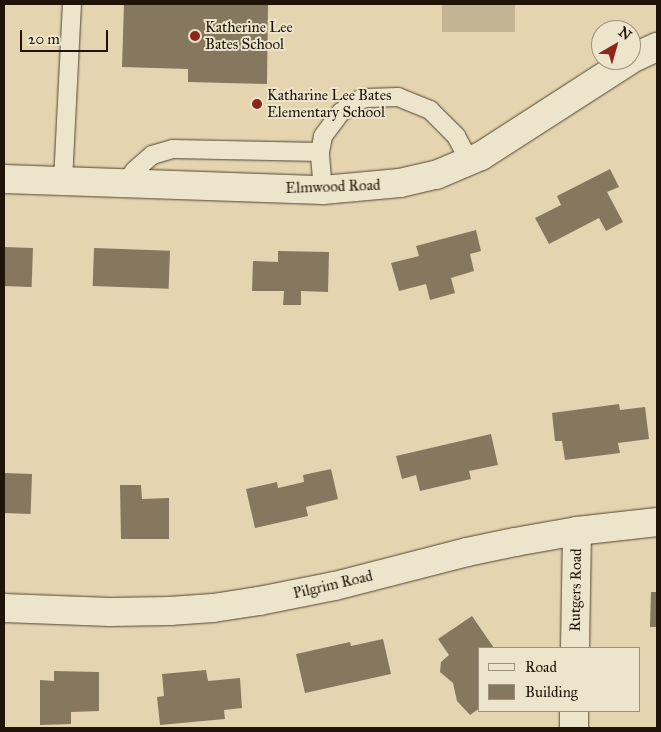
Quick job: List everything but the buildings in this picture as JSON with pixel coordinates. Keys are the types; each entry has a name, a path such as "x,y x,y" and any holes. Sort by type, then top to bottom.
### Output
{"street":[{"name":"Elmwood Road","path":"641,55 657,47"},
{"name":"Elmwood Road","path":"4,179 323,190 400,183 436,175 470,162 506,141 615,70"},
{"name":"Pilgrim Road","path":"4,608 110,612 213,608 307,592 467,552 576,531 657,522"},
{"name":"Rutgers Road","path":"575,647 576,531"},
{"path":"574,712 574,728"}],"lane":[{"path":"62,181 72,4"},
{"path":"323,190 320,152 328,127 341,112 359,100 388,95 418,104 440,118 456,136 470,162"},
{"path":"125,184 134,170 152,155 173,149 320,152"}],"shaded area":[{"path":"442,4 515,4 515,32 442,32"}],"place":[{"name":"Katherine Lee Bates School","path":"195,36"},
{"name":"Katharine Lee Bates Elementary School","path":"257,104"}]}
